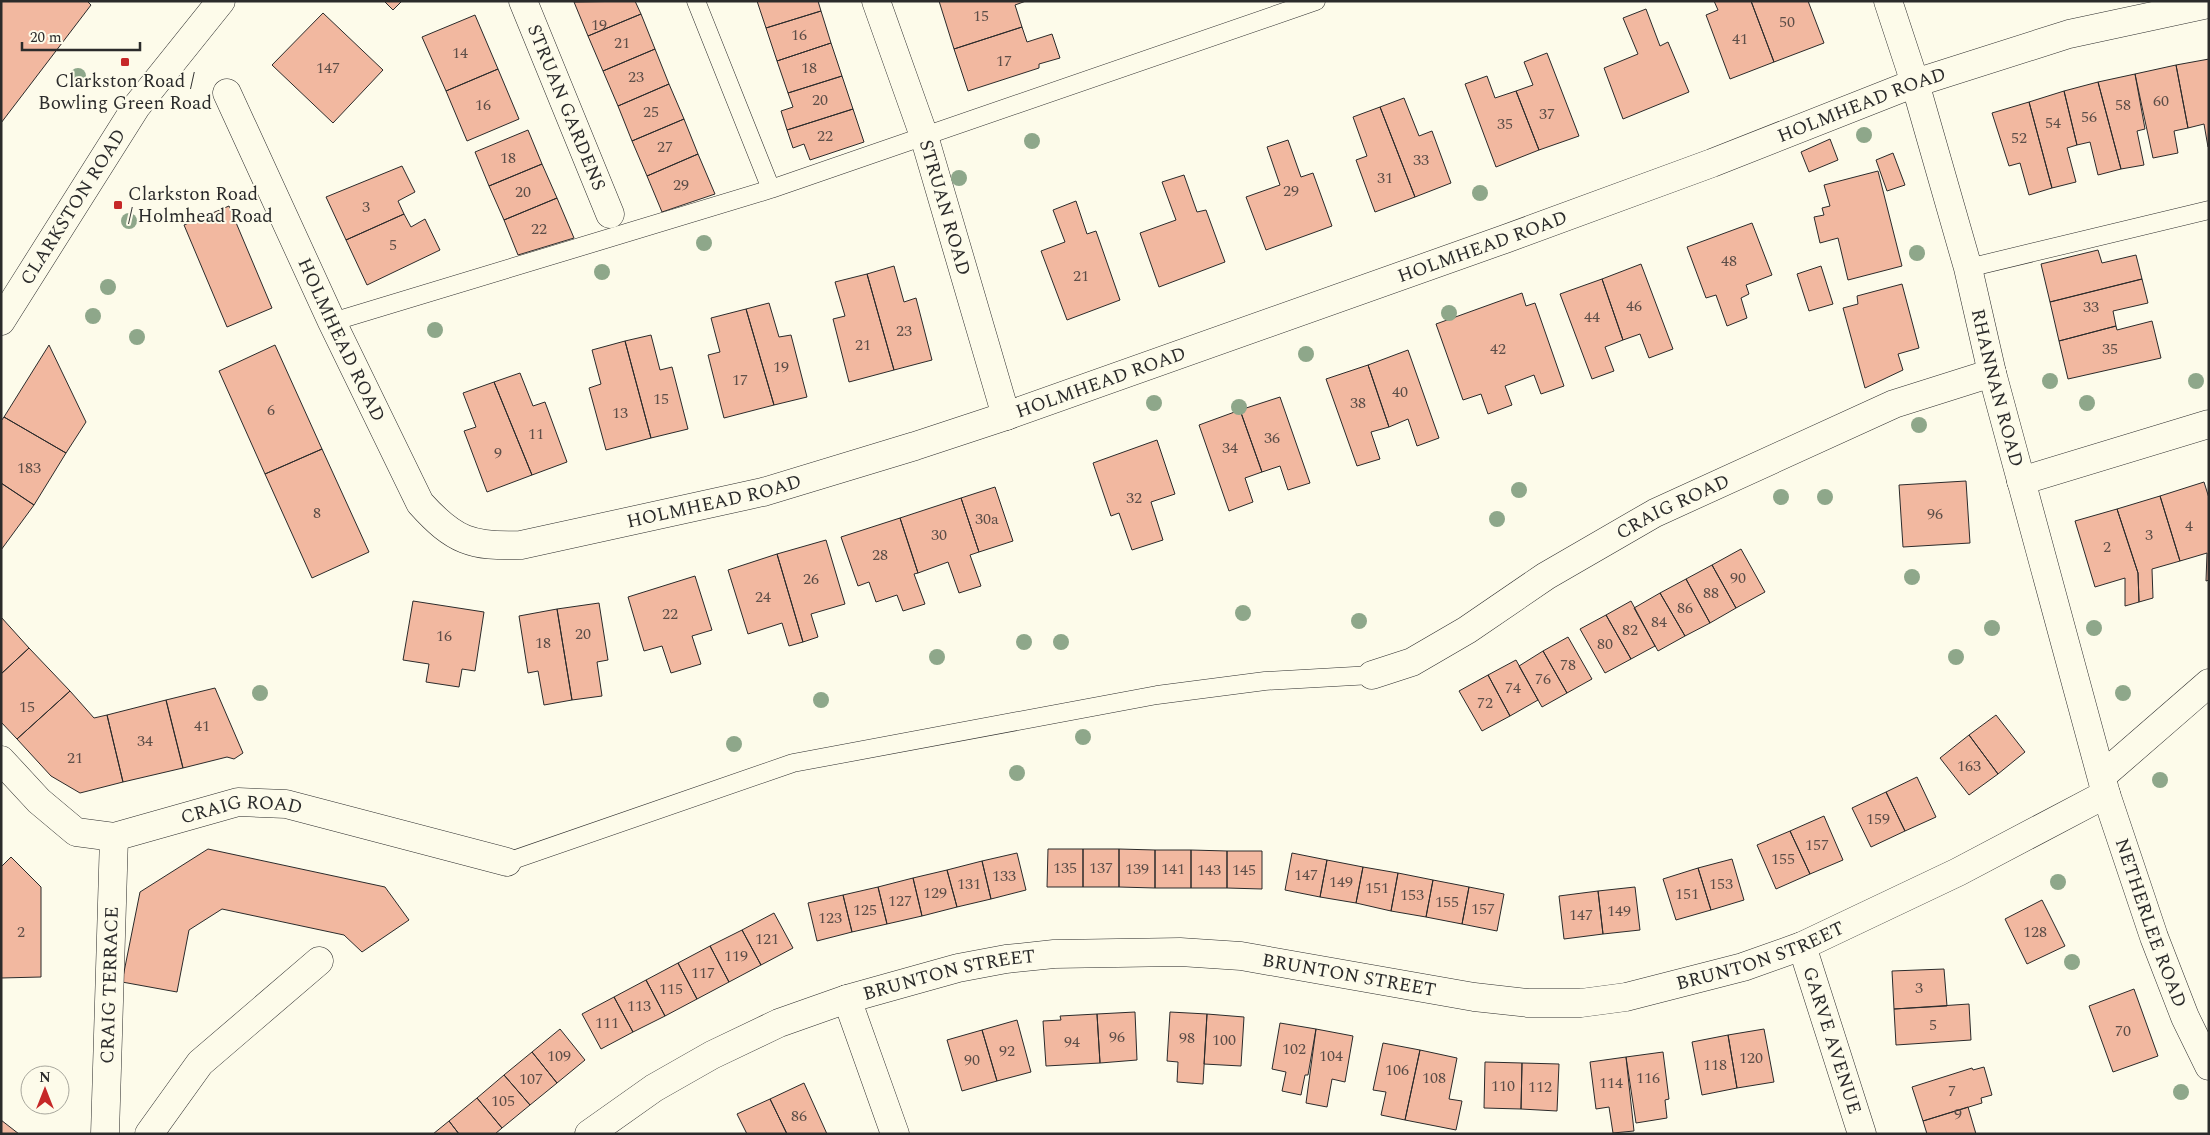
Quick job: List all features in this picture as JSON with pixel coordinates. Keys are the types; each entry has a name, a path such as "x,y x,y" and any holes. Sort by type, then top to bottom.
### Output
{"street":[{"name":"CLARKSTON ROAD","path":"1,321 136,107 222,1"},
{"name":"STRUAN GARDENS","path":"523,1 610,214"},
{"name":"STRUAN ROAD","path":"876,1 924,136 1006,416"},
{"name":"RHANNAN ROAD","path":"1888,1 1915,83 1968,268 1992,373 2104,785"},
{"name":"HOLMHEAD ROAD","path":"227,93 332,322 420,504 438,523 462,539 488,546 530,543 762,492 830,474 1006,416 1514,236 1721,159 1915,83 2153,8 2198,6"},
{"name":"CRAIG ROAD","path":"1372,675 1412,662 1467,630 1546,576 1655,513 1894,404 1992,373"},
{"path":"2021,481 2209,424"},
{"name":"BRUNTON STREET","path":"588,1134 654,1088 712,1055 779,1023 847,999 958,968 1006,959 1054,954 1180,952 1241,956 1474,997 1528,1003 1581,1003 1626,997 1743,967 1802,946 1958,872 2104,785 2209,683"},
{"name":"CRAIG ROAD","path":"1,760 39,800 76,832 114,837 238,802 286,804 507,862"},
{"name":"NETHERLEE ROAD","path":"2104,785 2158,946 2185,1017 2209,1066"},
{"name":"CRAIG TERRACE","path":"105,1134 114,837"},
{"name":"GARVE AVENUE","path":"1802,946 1862,1134"},
{"path":"149,1134 200,1063 319,961"},
{"path":"847,999 895,1134"}],"lane":[{"path":"696,1 771,189"},
{"path":"332,322 771,189 1316,1"},
{"path":"1968,268 2209,210"},
{"path":"507,862 793,763 1157,695 1265,681 1372,675"}],"building":[{"path":"1,1 87,1 91,5 1,123"},
{"path":"384,1 402,1 393,10"},
{"path":"635,1 641,14 588,36 574,2"},
{"path":"757,1 818,1 821,11 766,28"},
{"path":"939,1 1026,1 1015,5 1022,27 954,49"},
{"path":"1714,1 1751,1 1774,62 1730,79 1706,15 1718,10"},
{"path":"1751,1 1808,1 1824,43 1774,62"},
{"path":"1646,9 1660,46 1668,42 1689,92 1623,119 1604,68 1638,54 1623,18"},
{"path":"821,11 831,43 777,61 766,28"},
{"path":"323,13 383,70 333,123 272,65"},
{"path":"641,14 655,49 603,71 588,36"},
{"path":"475,15 498,69 446,91 422,37"},
{"path":"1022,27 1027,42 1052,34 1060,58 1039,64 1039,68 968,91 954,49"},
{"path":"831,43 842,76 788,93 777,61"},
{"path":"655,49 669,84 618,106 603,71"},
{"path":"1547,53 1579,136 1539,150 1516,91 1533,85 1524,62"},
{"path":"2209,59 2208,147 2204,124 2188,128 2176,65"},
{"path":"2176,65 2188,128 2174,131 2178,153 2153,158 2135,74"},
{"path":"498,69 519,119 467,141 446,91"},
{"path":"2135,74 2145,129 2137,131 2144,165 2121,169 2098,82"},
{"path":"842,76 853,109 787,130 781,111 793,107 788,93"},
{"path":"1487,76 1495,98 1516,91 1539,150 1496,167 1465,84"},
{"path":"2098,82 2121,169 2098,175 2090,142 2077,145 2064,91"},
{"path":"669,84 684,119 632,141 618,106"},
{"path":"2064,91 2077,145 2067,148 2076,182 2052,188 2029,102"},
{"path":"1404,98 1419,136 1432,131 1451,183 1415,197 1380,107"},
{"path":"2029,102 2052,188 2029,195 2020,163 2009,166 1992,113"},
{"path":"1380,107 1415,197 1375,212 1356,160 1367,156 1353,117"},
{"path":"853,109 864,142 810,160 804,144 793,148 787,130"},
{"path":"684,119 698,154 647,176 632,141"},
{"path":"528,130 542,164 489,186 475,152"},
{"path":"1830,139 1838,160 1809,172 1801,152"},
{"path":"1288,140 1301,177 1313,173 1332,226 1266,250 1246,197 1280,185 1267,147"},
{"path":"1893,153 1905,185 1887,191 1876,160"},
{"path":"698,154 715,194 662,212 647,176"},
{"path":"542,164 557,198 504,220 489,186"},
{"path":"402,166 415,192 398,201 404,214 346,240 326,197"},
{"path":"1878,171 1902,266 1848,280 1838,238 1820,243 1814,217 1824,215 1822,208 1830,206 1824,185"},
{"path":"1184,175 1197,212 1206,210 1225,262 1159,287 1140,233 1176,220 1162,182"},
{"path":"557,198 574,238 518,255 504,220"},
{"path":"1076,201 1087,234 1096,231 1120,300 1067,320 1041,251 1065,242 1053,210"},
{"path":"229,206 272,308 227,327 184,225"},
{"path":"404,214 411,227 425,219 440,250 367,285 346,240"},
{"path":"1752,223 1772,275 1746,285 1749,294 1741,298 1747,318 1727,326 1716,295 1706,298 1687,247"},
{"path":"2098,250 2102,263 2136,255 2142,279 2050,302 2041,264"},
{"path":"1641,264 1673,349 1649,358 1640,334 1623,340 1602,279"},
{"path":"894,266 904,302 916,298 932,360 894,370 867,274"},
{"path":"1821,266 1833,304 1809,311 1797,274"},
{"path":"867,274 894,370 849,382 833,319 845,316 835,282"},
{"path":"1602,279 1623,340 1605,347 1614,371 1592,379 1560,294"},
{"path":"2142,279 2148,303 2113,311 2116,326 2059,341 2050,302"},
{"path":"1902,284 1919,348 1898,354 1903,370 1865,388 1843,308 1858,304 1857,296"},
{"path":"1522,293 1526,306 1535,303 1564,386 1541,394 1534,375 1505,386 1512,405 1488,414 1481,394 1463,400 1436,324"},
{"path":"769,303 779,337 791,335 807,397 774,405 746,309"},
{"path":"746,309 774,405 724,418 708,355 720,352 711,318"},
{"path":"2152,321 2161,358 2068,379 2059,341 2116,326 2117,330"},
{"path":"651,335 660,370 672,367 688,429 651,438 625,341"},
{"path":"625,341 651,438 606,450 589,388 601,384 592,350"},
{"path":"49,345 86,422 66,453 4,417"},
{"path":"275,345 322,449 265,474 219,371"},
{"path":"1408,350 1439,438 1417,446 1408,419 1389,427 1368,365"},
{"path":"1368,365 1389,427 1371,432 1380,459 1357,466 1326,379"},
{"path":"520,373 533,406 545,402 567,462 532,475 494,382"},
{"path":"494,382 532,475 487,492 464,431 476,427 463,393"},
{"path":"1280,397 1310,483 1288,490 1280,466 1262,472 1240,410"},
{"path":"1240,410 1262,472 1245,478 1253,502 1229,511 1199,425"},
{"path":"4,417 66,453 34,505 1,483 1,421"},
{"path":"1157,440 1175,494 1151,502 1163,540 1132,550 1119,513 1111,516 1093,463"},
{"path":"322,449 369,552 312,578 265,474"},
{"path":"1966,481 1970,543 1903,547 1899,485"},
{"path":"2204,482 2209,498 2209,580 2206,581 2207,553 2180,561 2160,496"},
{"path":"1,483 34,505 1,550"},
{"path":"995,487 1013,541 979,552 961,498"},
{"path":"2160,496 2180,561 2152,569 2153,598 2139,602 2138,573 2117,509"},
{"path":"961,498 979,552 970,555 981,586 959,593 948,562 918,573 900,518"},
{"path":"2117,509 2138,573 2139,602 2125,606 2125,578 2095,587 2075,521"},
{"path":"900,518 918,573 914,574 925,604 903,611 897,595 876,602 869,582 858,586 841,537"},
{"path":"826,540 845,604 811,614 818,637 803,642 777,554"},
{"path":"1741,549 1765,592 1736,608 1712,565"},
{"path":"777,554 803,642 789,646 782,623 748,634 728,570"},
{"path":"1712,565 1736,608 1710,623 1686,579"},
{"path":"695,576 712,630 692,636 701,664 671,673 662,646 644,651 628,597"},
{"path":"1686,579 1710,623 1685,636 1660,593"},
{"path":"1660,593 1685,636 1658,651 1634,608"},
{"path":"413,601 484,612 475,671 462,669 459,687 426,682 429,664 403,660"},
{"path":"1631,601 1655,646 1631,659 1606,615"},
{"path":"599,603 608,660 597,662 602,696 572,700 557,609"},
{"path":"557,609 572,700 544,705 538,671 528,673 519,616"},
{"path":"1606,615 1631,659 1605,673 1580,629"},
{"path":"1,617 29,648 1,674"},
{"path":"1568,637 1592,679 1567,693 1543,651"},
{"path":"29,648 70,691 17,739 1,722 1,674"},
{"path":"1543,651 1567,693 1542,707 1519,666"},
{"path":"1516,660 1538,700 1510,716 1488,675"},
{"path":"1488,675 1510,716 1482,731 1459,691"},
{"path":"215,688 243,753 234,759 227,757 183,768 166,700"},
{"path":"70,691 94,718 107,715 123,782 80,793 51,776 17,739"},
{"path":"166,700 183,768 123,782 107,715"},
{"path":"1996,715 2025,752 1998,774 1969,735"},
{"path":"1969,735 1998,774 1969,795 1940,758"},
{"path":"1917,777 1936,817 1905,831 1886,792"},
{"path":"1886,792 1905,831 1871,847 1852,808"},
{"path":"1824,816 1843,860 1810,874 1790,831"},
{"path":"1790,831 1810,874 1776,889 1757,845"},
{"path":"208,849 385,887 409,920 362,952 344,935 222,909 189,930 177,992 122,982 140,892"},
{"path":"1048,849 1083,849 1083,887 1047,887"},
{"path":"1083,849 1119,849 1119,887 1083,887"},
{"path":"1119,849 1155,850 1155,888 1119,887"},
{"path":"1155,850 1191,850 1191,888 1155,888"},
{"path":"1191,850 1227,851 1227,888 1191,888"},
{"path":"1227,851 1262,851 1262,889 1227,888"},
{"path":"1017,853 1026,890 991,899 982,861"},
{"path":"1292,853 1327,860 1320,897 1285,890"},
{"path":"11,857 41,887 41,977 1,978 1,867"},
{"path":"1732,859 1744,900 1711,910 1698,868"},
{"path":"1327,860 1363,867 1356,903 1320,897"},
{"path":"982,861 991,899 957,907 947,870"},
{"path":"1363,867 1398,873 1391,911 1356,903"},
{"path":"1698,868 1711,910 1676,920 1663,879"},
{"path":"947,870 957,907 922,916 913,878"},
{"path":"1398,873 1433,880 1426,917 1391,911"},
{"path":"913,878 922,916 887,924 878,887"},
{"path":"1433,880 1469,887 1462,924 1426,917"},
{"path":"878,887 887,924 852,932 843,895"},
{"path":"1469,887 1504,894 1497,931 1462,924"},
{"path":"1635,887 1640,930 1603,934 1598,891"},
{"path":"1598,891 1603,934 1564,939 1559,896"},
{"path":"843,895 852,932 817,941 808,903"},
{"path":"2042,900 2065,946 2027,964 2005,919"},
{"path":"774,913 793,948 761,965 742,930"},
{"path":"742,930 761,965 729,982 710,946"},
{"path":"710,946 729,982 697,999 678,963"},
{"path":"678,963 697,999 665,1016 646,980"},
{"path":"1944,969 1947,1006 1894,1009 1892,971"},
{"path":"646,980 665,1016 633,1032 614,997"},
{"path":"2134,989 2158,1056 2113,1072 2089,1006"},
{"path":"614,997 633,1032 601,1049 582,1014"},
{"path":"1969,1004 1971,1040 1896,1045 1894,1009"},
{"path":"1135,1012 1137,1060 1100,1063 1097,1014"},
{"path":"1170,1012 1207,1014 1203,1084 1177,1082 1178,1062 1167,1061"},
{"path":"1097,1014 1100,1063 1046,1066 1043,1021 1061,1020 1060,1016"},
{"path":"1207,1014 1244,1017 1241,1066 1204,1064"},
{"path":"1017,1020 1031,1072 997,1081 982,1030"},
{"path":"1280,1023 1316,1029 1308,1075 1305,1075 1301,1095 1282,1091 1286,1072 1272,1069"},
{"path":"560,1029 585,1060 557,1083 532,1052"},
{"path":"1316,1029 1353,1036 1345,1082 1332,1079 1327,1107 1306,1103"},
{"path":"1764,1029 1774,1082 1737,1088 1728,1035"},
{"path":"982,1030 997,1081 962,1091 947,1040"},
{"path":"1728,1035 1737,1088 1702,1095 1692,1042"},
{"path":"1383,1043 1420,1050 1405,1120 1381,1115 1386,1092 1373,1090"},
{"path":"1420,1050 1457,1058 1449,1099 1462,1101 1456,1130 1405,1120"},
{"path":"532,1052 557,1083 530,1105 504,1075"},
{"path":"1663,1052 1669,1099 1665,1100 1667,1118 1636,1123 1626,1057"},
{"path":"1626,1057 1634,1131 1613,1133 1609,1107 1596,1109 1590,1062"},
{"path":"1485,1062 1522,1063 1521,1109 1484,1108"},
{"path":"1522,1063 1559,1064 1557,1111 1521,1109"},
{"path":"1984,1067 1992,1095 1981,1098 1982,1103 1923,1121 1912,1087 1972,1068 1973,1070"},
{"path":"504,1075 530,1105 502,1128 477,1098"},
{"path":"804,1083 827,1134 787,1134 770,1099"},
{"path":"477,1098 502,1128 495,1134 459,1134 449,1121"},
{"path":"770,1099 787,1134 747,1134 737,1114"},
{"path":"1968,1107 1976,1134 1927,1134 1923,1121"},
{"path":"1,1120 19,1134 1,1134"},
{"path":"449,1121 459,1134 433,1134"}],"place":[{"name":"Clarkston Road / Bowling Green Road","path":"125,62"},
{"name":"Clarkston Road / Holmhead Road","path":"118,205"}]}
